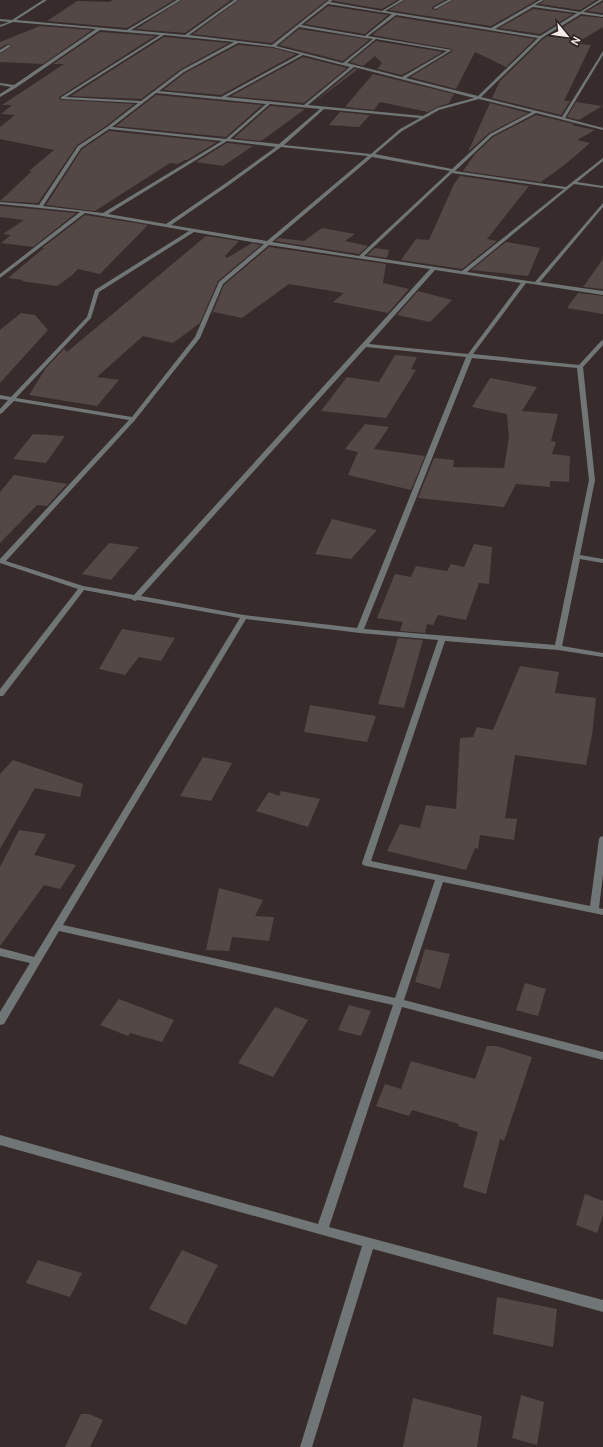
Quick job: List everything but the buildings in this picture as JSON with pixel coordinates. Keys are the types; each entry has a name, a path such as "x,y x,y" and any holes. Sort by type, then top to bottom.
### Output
{"street":[{"path":"0,26 11,22 45,0"},
{"path":"128,31 179,0"},
{"path":"186,36 236,0"},
{"path":"273,46 332,0"},
{"path":"382,12 402,0"},
{"path":"435,8 450,0"},
{"path":"492,29 542,0 540,0"},
{"path":"601,0 541,37 478,98 438,109 401,130 221,283 198,337 133,419 1,561 82,588 135,599 244,617 360,631 558,648 603,655"},
{"path":"327,3 541,37"},
{"path":"533,6 603,16"},
{"path":"365,37 395,14"},
{"path":"0,20 186,36 273,46 603,129"},
{"path":"298,26 450,50 402,79"},
{"path":"0,96 99,29"},
{"path":"141,102 62,98 164,34"},
{"path":"344,64 376,38"},
{"path":"41,206 79,147 108,128 183,71 237,42"},
{"path":"0,45 9,46 0,52"},
{"path":"563,119 603,52"},
{"path":"222,98 302,54"},
{"path":"305,106 353,66"},
{"path":"0,84 16,86"},
{"path":"155,92 423,117"},
{"path":"104,214 227,140 269,103"},
{"path":"167,225 219,191 306,125 323,108"},
{"path":"360,257 491,135 534,112"},
{"path":"108,128 371,155 452,171 567,188"},
{"path":"463,273 603,159"},
{"path":"573,183 603,187"},
{"path":"0,203 84,210 268,243 536,284 603,292"},
{"path":"536,284 603,204"},
{"path":"0,276 84,210"},
{"path":"0,412 89,317 97,292 193,230"},
{"path":"135,599 434,268"},
{"path":"360,631 470,355 524,282"},
{"path":"558,648 592,480 580,366 603,342"},
{"path":"365,344 580,366"},
{"path":"0,397 133,419"},
{"path":"577,556 603,561"},
{"path":"0,694 82,588"},
{"path":"0,1021 244,617"},
{"path":"442,638 366,863 599,911 603,839"},
{"path":"322,1230 440,878"},
{"path":"56,927 398,1002 603,1056"},
{"path":"0,952 36,962"},
{"path":"0,1140 369,1243 603,1306"},
{"path":"306,1447 369,1243"}]}
